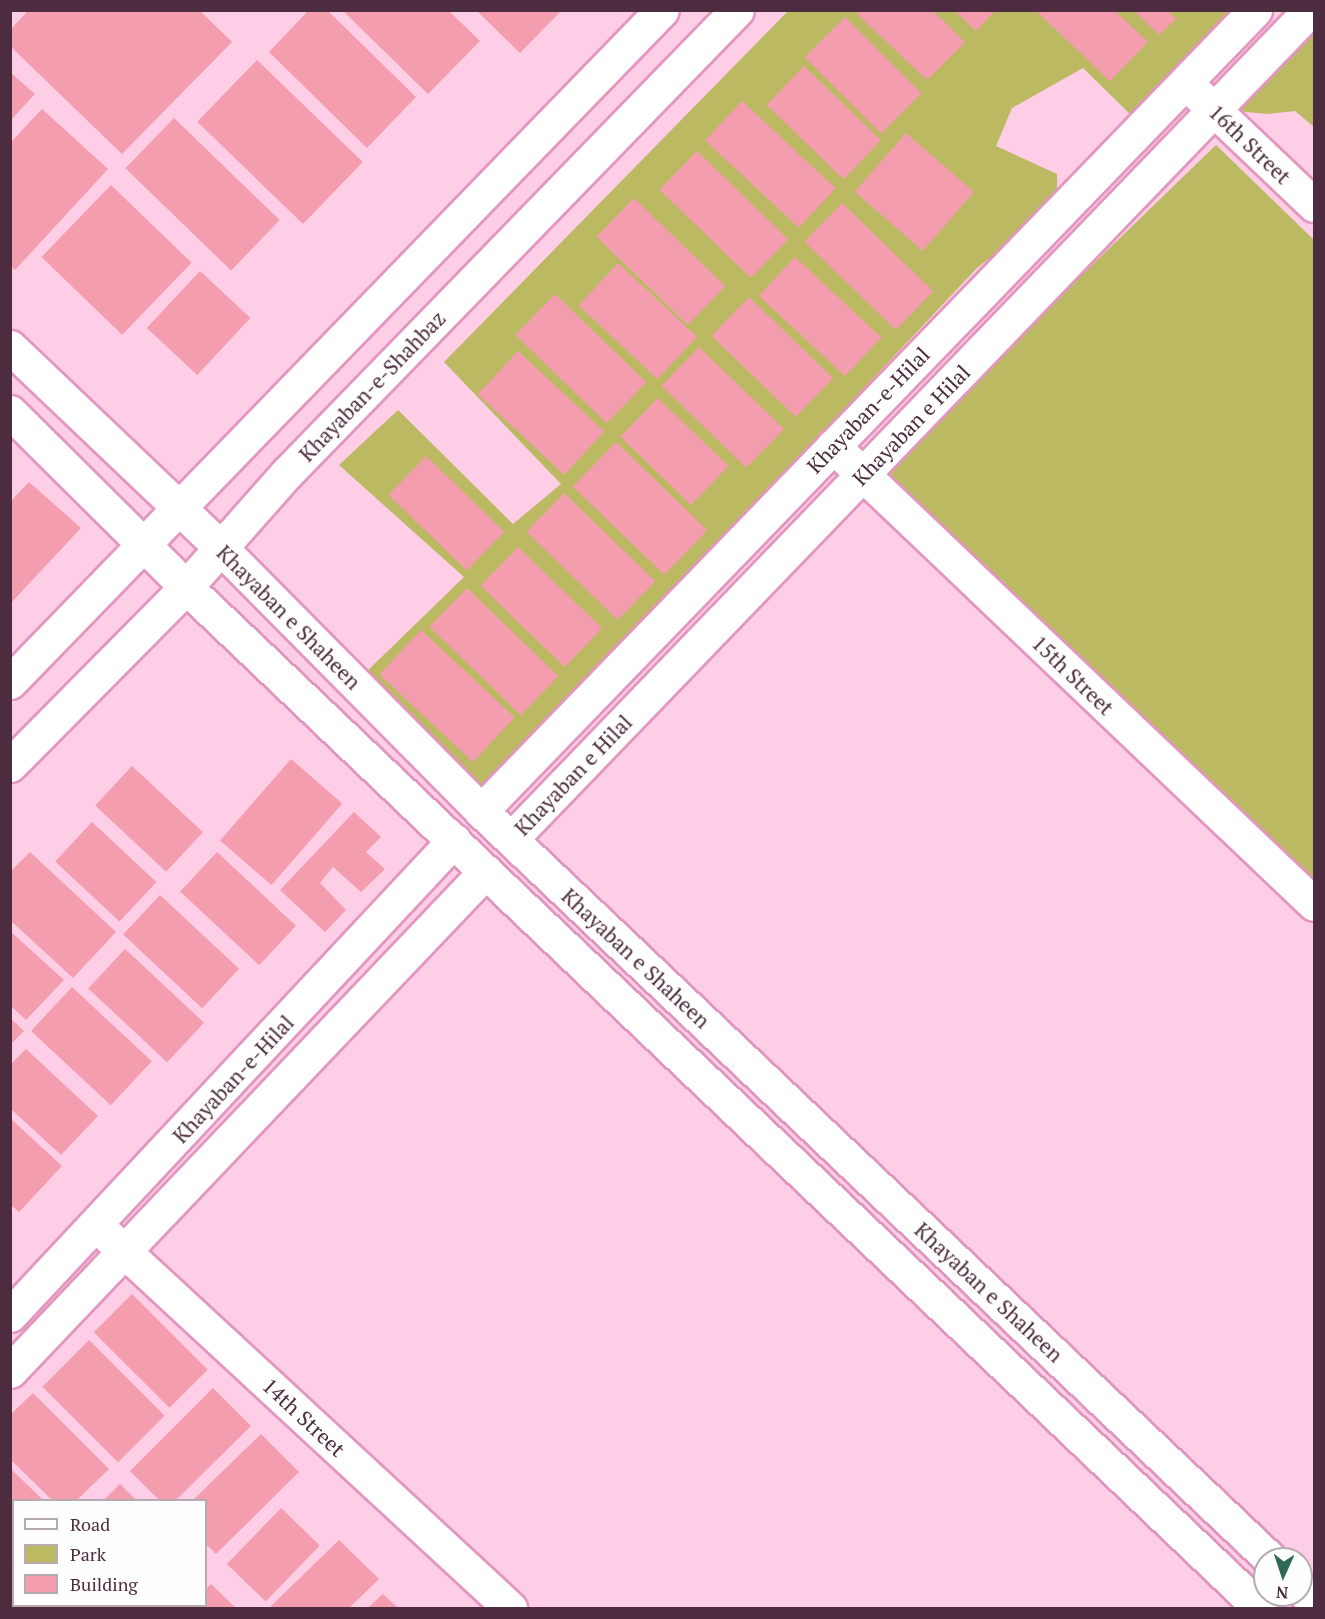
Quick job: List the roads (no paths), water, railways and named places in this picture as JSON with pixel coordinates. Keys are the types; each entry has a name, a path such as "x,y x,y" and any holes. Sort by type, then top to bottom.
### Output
{"main road":[{"path":"10,682 662,10"},
{"name":"Khayaban-e-Shahbaz","path":"10,765 186,587 286,474 737,10"},
{"name":"Khayaban-e-Hilal","path":"481,811 1255,10"},
{"name":"Khayaban e Hilal","path":"511,839 1310,10"},
{"name":"16th Street","path":"1186,83 1314,205"},
{"name":"Khayaban e Shaheen","path":"10,347 221,548 481,811 1257,1547"},
{"name":"Khayaban e Shaheen","path":"10,412 186,587 1260,1608"},
{"name":"15th Street","path":"833,446 1314,904"},
{"name":"Khayaban-e-Hilal","path":"10,1315 97,1226 453,840"},
{"path":"10,1371 126,1253 486,871"},
{"name":"14th Street","path":"97,1226 510,1608"},
{"path":"1094,1449 1124,1420"}]}
